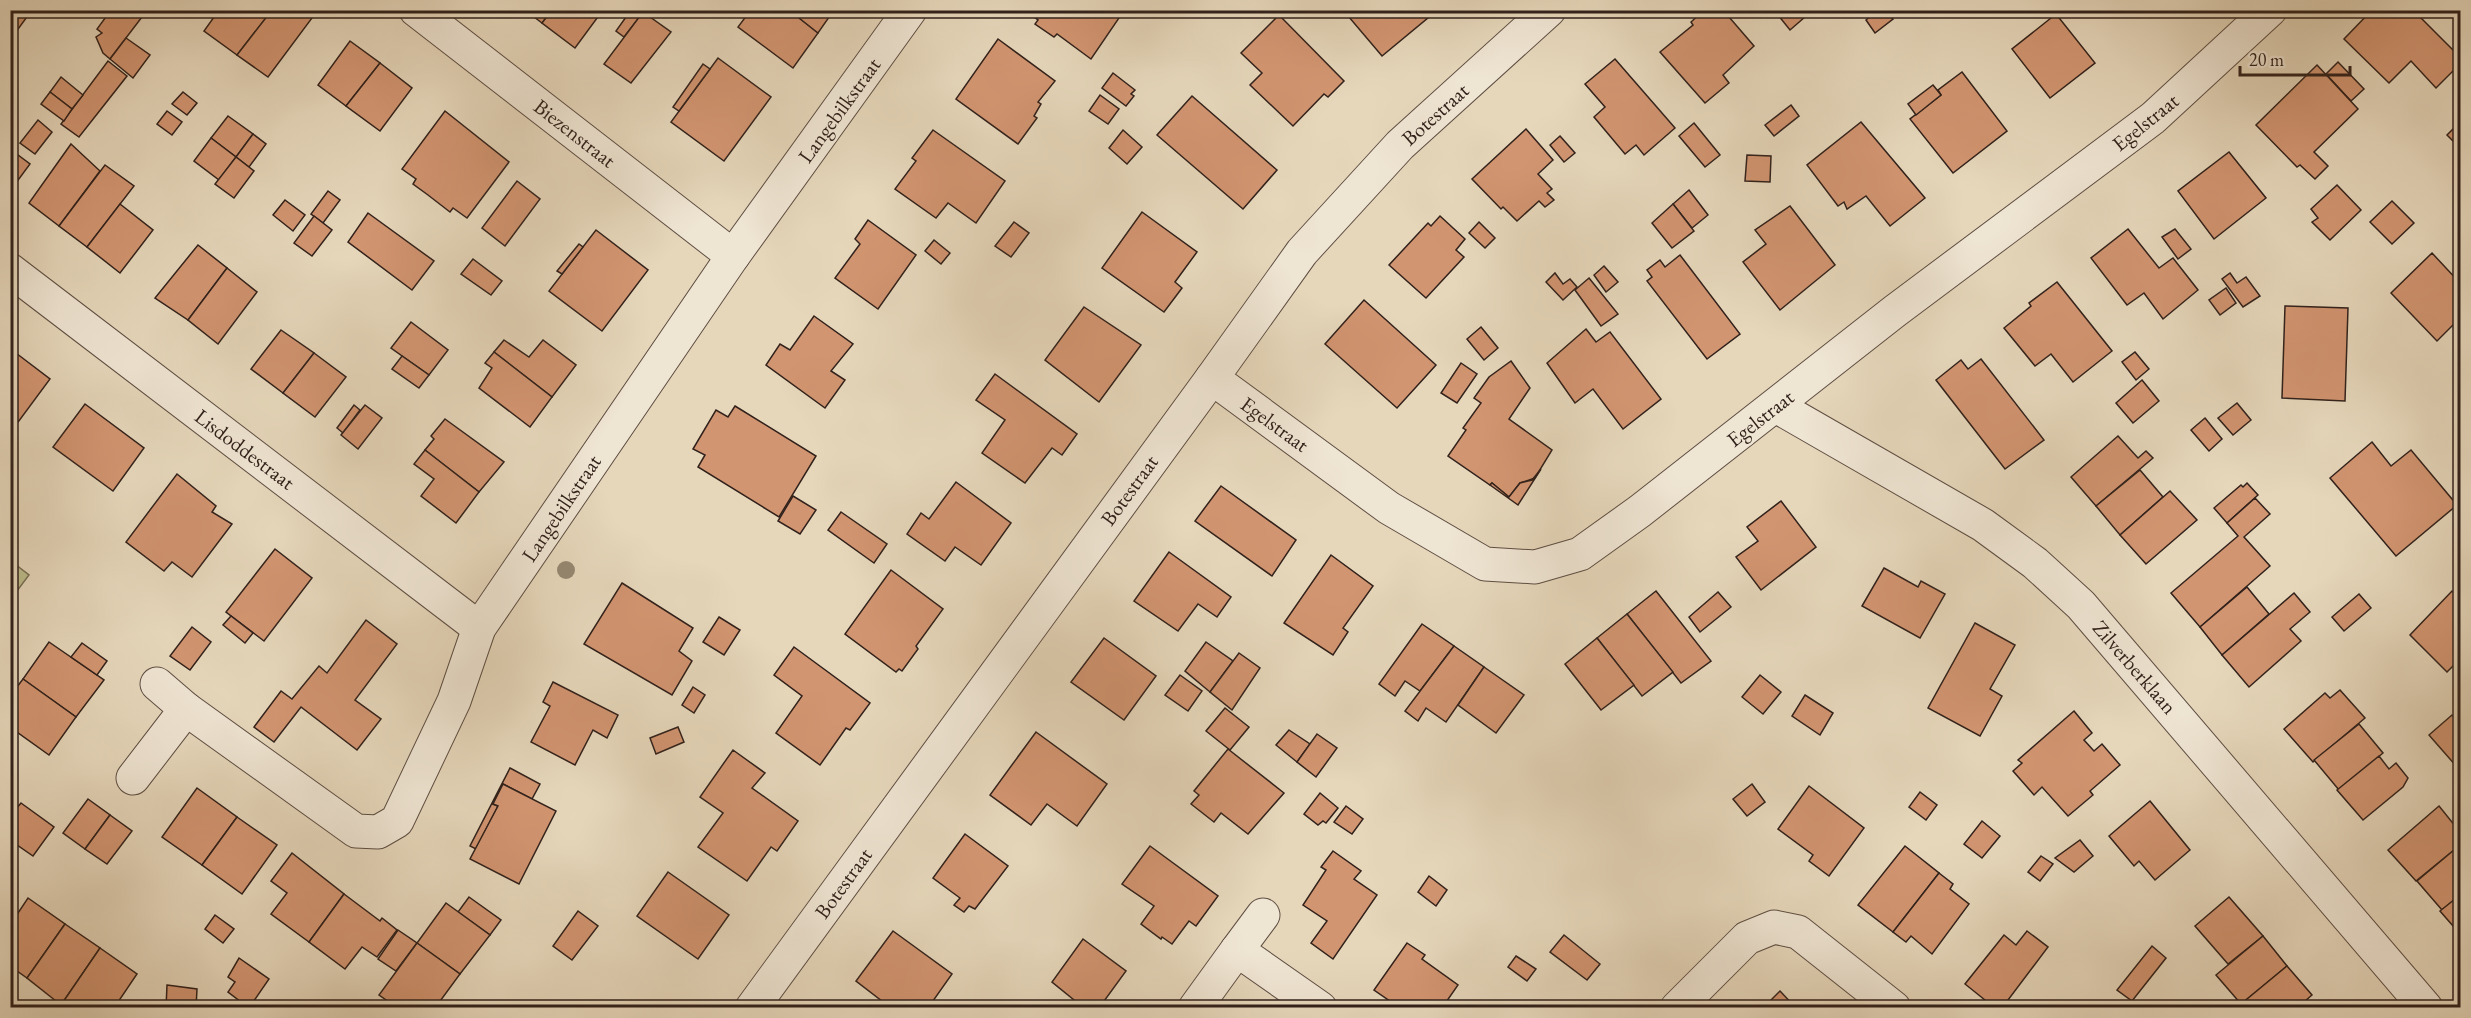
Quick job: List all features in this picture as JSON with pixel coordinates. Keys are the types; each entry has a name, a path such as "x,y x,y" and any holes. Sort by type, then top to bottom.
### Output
{"street":[{"name":"Biezenstraat","path":"416,10 733,256"},
{"name":"Langebilkstraat","path":"157,684 186,709 356,831 378,832 397,821 454,701 479,628 733,256 910,10"},
{"name":"Botestraat","path":"752,1008 1302,252 1400,145 1549,10"},
{"name":"Egelstraat","path":"1212,378 1389,508 1485,564 1535,567 1580,554 1640,511 1895,311 2153,117 2270,10"},
{"name":"Lisdoddestraat","path":"10,270 479,628"},
{"name":"Zilverberklaan","path":"1776,406 1983,525 2035,563 2081,605 2426,1008"},
{"path":"133,778 186,709"},
{"path":"1195,1008 1263,915"},
{"path":"1677,1008 1746,938 1774,927 1798,932 1894,1008"},
{"path":"1238,950 1320,1008"}],"shaded area":[{"path":"11,561 29,575 11,599"}],"building":[{"path":"10,10 32,10 13,36 10,34"},
{"path":"111,10 142,10 145,13 110,59 103,53 96,37 102,33 97,29"},
{"path":"219,10 272,10 237,55 204,31"},
{"path":"272,10 310,10 315,14 268,77 237,55"},
{"path":"525,10 552,10 542,23"},
{"path":"552,10 603,10 575,48 542,23"},
{"path":"631,10 641,15 624,37 616,31"},
{"path":"743,10 789,10 818,33 793,68 738,27 747,15"},
{"path":"789,10 834,10 818,33"},
{"path":"1025,10 1109,10 1119,18 1091,59 1057,34 1054,37 1035,24 1038,20"},
{"path":"1343,10 1424,10 1429,17 1382,56"},
{"path":"1704,10 1723,10 1754,46 1723,75 1729,83 1705,103 1660,52 1693,25 1691,22"},
{"path":"1774,10 1813,10 1790,30"},
{"path":"1877,10 1886,10 1893,19 1875,33 1866,20"},
{"path":"2372,10 2413,10 2460,57 2460,64 2436,88 2411,61 2389,83 2344,39"},
{"path":"643,12 671,32 631,83 604,64"},
{"path":"2056,14 2095,63 2050,98 2012,49"},
{"path":"1279,15 1344,81 1328,97 1324,94 1293,126 1250,85 1262,73 1241,53"},
{"path":"126,38 150,55 133,78 110,59"},
{"path":"998,39 1055,81 1038,102 1041,104 1034,116 1037,118 1018,144 956,99"},
{"path":"350,41 380,63 346,106 318,85"},
{"path":"718,58 771,97 724,161 671,122"},
{"path":"1615,59 1675,128 1644,155 1636,145 1625,154 1594,117 1605,107 1585,84"},
{"path":"108,61 127,76 79,137 61,124"},
{"path":"2338,62 2364,89 2351,101 2326,74"},
{"path":"380,63 412,88 380,131 346,106"},
{"path":"703,64 710,69 679,111 673,107"},
{"path":"2317,65 2358,109 2314,152 2328,166 2315,179 2300,165 2297,167 2256,125"},
{"path":"1962,72 2007,131 1953,173 1910,119 1941,95 1938,90"},
{"path":"1113,73 1135,90 1131,94 1134,96 1126,106 1102,88"},
{"path":"61,77 83,95 72,109 50,92"},
{"path":"1933,85 1941,95 1916,115 1908,104"},
{"path":"50,92 72,109 64,121 41,104"},
{"path":"183,92 197,103 187,115 172,104"},
{"path":"1100,95 1119,109 1108,124 1089,111"},
{"path":"1192,96 1277,170 1243,209 1157,135"},
{"path":"1791,105 1799,116 1774,136 1765,125"},
{"path":"167,111 182,122 172,135 157,124"},
{"path":"445,111 509,162 467,218 453,208 450,212 413,184 416,179 402,169"},
{"path":"228,116 253,134 236,157 211,138"},
{"path":"38,120 52,132 35,154 20,143"},
{"path":"1861,122 1925,198 1890,226 1866,196 1847,209 1844,202 1838,206 1807,165"},
{"path":"2460,122 2460,148 2447,135"},
{"path":"1694,123 1720,155 1705,167 1679,136"},
{"path":"1526,129 1553,160 1538,174 1552,189 1547,193 1554,200 1545,207 1539,201 1517,221 1503,207 1501,209 1472,179"},
{"path":"933,130 1005,181 976,223 948,203 936,218 895,189 916,161 912,158"},
{"path":"1123,130 1142,147 1127,164 1109,148"},
{"path":"253,134 266,144 249,167 236,157"},
{"path":"1560,136 1575,153 1564,162 1550,145"},
{"path":"211,138 236,157 219,180 194,161"},
{"path":"71,144 100,171 59,226 29,203"},
{"path":"10,149 30,164 13,187 10,185"},
{"path":"2229,152 2266,198 2214,239 2178,191"},
{"path":"1747,155 1771,156 1770,182 1745,181"},
{"path":"236,157 254,171 234,198 215,184"},
{"path":"105,165 134,186 87,247 59,226"},
{"path":"517,181 540,199 505,246 482,228"},
{"path":"2337,185 2361,210 2330,240 2312,222 2318,218 2311,209"},
{"path":"1689,190 1708,215 1692,228 1673,204"},
{"path":"328,191 340,200 323,223 311,214"},
{"path":"285,200 305,215 293,231 273,215"},
{"path":"2392,201 2414,223 2392,244 2370,222"},
{"path":"120,204 153,230 120,273 87,247"},
{"path":"1673,204 1694,231 1672,248 1652,223"},
{"path":"1790,206 1835,265 1780,310 1743,262 1766,244 1755,230"},
{"path":"1142,212 1197,252 1175,282 1182,288 1164,312 1102,268"},
{"path":"368,213 434,261 412,290 348,242"},
{"path":"314,216 332,230 312,256 294,243"},
{"path":"1440,216 1465,239 1456,250 1464,257 1426,298 1389,265 1428,223 1431,226"},
{"path":"868,220 916,255 878,309 835,278 860,244 855,239"},
{"path":"1014,222 1029,233 1011,257 995,246"},
{"path":"1479,222 1495,238 1485,248 1469,233"},
{"path":"2128,229 2159,268 2173,258 2198,290 2163,319 2144,293 2127,305 2091,258"},
{"path":"2175,229 2191,249 2178,259 2162,237"},
{"path":"596,230 648,270 602,331 549,291"},
{"path":"934,240 950,253 941,264 925,251"},
{"path":"579,244 583,247 562,274 557,271"},
{"path":"198,245 227,268 188,320 155,298"},
{"path":"2432,253 2460,283 2460,318 2437,341 2391,293"},
{"path":"1680,255 1740,334 1707,359 1647,281 1652,277 1647,270 1660,260 1665,267"},
{"path":"473,259 502,281 491,295 461,274"},
{"path":"1604,266 1618,282 1606,292 1594,275"},
{"path":"227,268 257,292 218,344 188,320"},
{"path":"1555,273 1563,284 1570,279 1577,287 1563,300 1546,282"},
{"path":"2230,273 2237,283 2246,277 2260,296 2243,307 2222,279"},
{"path":"1589,278 1618,314 1601,326 1575,290"},
{"path":"2057,282 2112,351 2073,382 2051,354 2035,366 2004,328 2031,306 2029,303"},
{"path":"2226,288 2236,303 2220,315 2209,300"},
{"path":"1364,300 1436,365 1397,408 1325,344"},
{"path":"2285,306 2348,308 2345,401 2282,398"},
{"path":"1084,307 1141,345 1099,402 1045,360"},
{"path":"814,316 853,344 831,371 845,380 825,408 766,365 780,344 790,350"},
{"path":"411,322 448,350 429,375 391,348"},
{"path":"1481,327 1498,348 1484,360 1467,339"},
{"path":"1586,329 1596,342 1610,332 1661,399 1623,429 1593,389 1575,403 1547,363"},
{"path":"281,330 314,353 283,393 251,369"},
{"path":"504,340 529,357 543,340 576,365 552,397 494,352"},
{"path":"12,350 50,379 10,433 10,352"},
{"path":"494,352 552,397 530,427 479,388 492,368 485,363"},
{"path":"2135,352 2149,369 2136,380 2122,362"},
{"path":"314,353 346,377 315,417 283,393"},
{"path":"402,356 429,375 419,388 392,369"},
{"path":"1981,359 2044,440 2005,469 1936,380 1961,360 1968,369"},
{"path":"1511,361 1530,388 1509,419 1552,450 1535,478 1520,483 1509,497 1492,483 1490,485 1448,456 1466,430 1463,428 1481,403 1474,398 1489,377"},
{"path":"1461,363 1477,374 1457,403 1441,393"},
{"path":"995,374 1077,434 1062,455 1052,448 1025,483 982,453 1005,420 976,400"},
{"path":"2142,380 2159,401 2133,423 2116,403"},
{"path":"2237,403 2251,420 2233,435 2218,418"},
{"path":"85,404 144,448 113,491 53,447"},
{"path":"354,405 360,410 343,433 337,428"},
{"path":"365,405 382,418 358,449 341,435"},
{"path":"735,406 816,456 779,517 698,467 705,455 693,449 716,410 728,417"},
{"path":"2205,418 2222,439 2209,451 2191,430"},
{"path":"445,419 504,462 479,492 425,450 434,439 431,436"},
{"path":"2118,436 2138,458 2146,451 2153,458 2096,506 2071,477"},
{"path":"2372,442 2391,466 2411,450 2457,505 2396,556 2330,478"},
{"path":"425,450 479,492 456,523 421,496 434,479 414,464"},
{"path":"1541,469 1518,505 1490,485 1492,483 1509,497 1520,483 1532,480"},
{"path":"2140,470 2163,497 2120,535 2096,506"},
{"path":"177,474 216,506 212,512 232,524 192,577 172,562 164,571 126,542"},
{"path":"956,482 1011,523 981,565 955,547 945,561 907,534 921,513 929,519"},
{"path":"2247,483 2258,495 2227,523 2214,508 2241,485 2243,487"},
{"path":"1221,486 1296,540 1272,576 1195,521"},
{"path":"2170,491 2197,520 2146,564 2120,535"},
{"path":"793,496 816,510 800,534 778,521"},
{"path":"2255,498 2270,514 2244,537 2270,566 2200,627 2171,593 2238,536 2227,523"},
{"path":"1781,501 1816,547 1761,590 1736,557 1758,541 1747,527"},
{"path":"841,512 887,544 874,563 828,530"},
{"path":"275,549 312,578 264,641 226,612"},
{"path":"1169,552 1231,597 1217,617 1198,604 1178,631 1134,601"},
{"path":"1331,555 1373,586 1343,628 1348,632 1333,655 1284,623"},
{"path":"1884,568 1918,587 1921,581 1945,594 1920,638 1862,606"},
{"path":"891,570 943,609 916,646 918,649 902,671 899,669 896,672 845,634"},
{"path":"622,583 693,628 679,651 692,661 672,695 584,644"},
{"path":"2247,587 2269,614 2222,655 2200,627"},
{"path":"1656,591 1711,661 1681,683 1627,614"},
{"path":"2452,591 2460,599 2460,659 2447,672 2410,635"},
{"path":"1718,592 1731,607 1700,632 1689,617"},
{"path":"2294,593 2310,612 2290,629 2301,641 2249,687 2222,655"},
{"path":"2359,594 2371,608 2344,631 2332,617"},
{"path":"1627,614 1673,672 1642,696 1597,638"},
{"path":"231,616 253,633 245,643 223,625"},
{"path":"719,617 740,630 724,655 703,642"},
{"path":"366,620 397,644 355,700 381,719 357,750 301,707 274,742 254,727 281,691 292,699 319,666 327,673"},
{"path":"1975,623 2015,645 1990,689 2002,696 1980,736 1928,708"},
{"path":"1422,624 1454,646 1420,691 1405,681 1395,696 1379,684"},
{"path":"192,627 211,642 190,670 170,656"},
{"path":"1104,638 1156,676 1124,720 1071,682"},
{"path":"1597,638 1634,685 1601,710 1565,664"},
{"path":"49,642 104,680 76,717 23,679"},
{"path":"1206,642 1233,661 1210,692 1185,671"},
{"path":"82,643 107,661 97,675 71,657"},
{"path":"1454,646 1484,667 1446,722 1426,708 1418,721 1405,711"},
{"path":"794,647 870,703 850,730 846,728 820,765 776,733 802,696 774,675"},
{"path":"1239,653 1260,668 1232,710 1210,692"},
{"path":"1484,667 1524,695 1496,733 1458,705"},
{"path":"1180,675 1202,691 1188,711 1165,695"},
{"path":"1760,675 1781,692 1763,714 1742,697"},
{"path":"23,679 76,717 49,755 10,727 10,696"},
{"path":"553,682 618,715 607,738 593,730 575,765 531,742 550,706 543,702"},
{"path":"693,687 705,695 694,713 682,705"},
{"path":"2340,690 2365,718 2313,762 2284,729 2325,693 2330,698"},
{"path":"1805,695 1833,713 1820,735 1792,716"},
{"path":"1225,708 1249,727 1230,750 1206,731"},
{"path":"2074,711 2092,733 2084,740 2094,751 2102,744 2120,765 2090,791 2093,795 2068,816 2042,787 2034,795 2013,771 2022,763 2018,760"},
{"path":"2452,715 2460,725 2460,764 2457,767 2429,735"},
{"path":"2359,724 2383,753 2339,790 2314,760"},
{"path":"678,727 684,742 656,754 650,738"},
{"path":"1289,730 1310,744 1297,762 1276,745"},
{"path":"1036,732 1107,784 1077,826 1047,804 1031,825 990,795"},
{"path":"1317,734 1337,748 1316,777 1297,762"},
{"path":"1228,749 1284,793 1248,834 1221,813 1214,822 1191,804 1199,795 1194,791"},
{"path":"733,750 765,773 752,788 798,821 777,851 771,847 747,881 698,847 723,813 700,797"},
{"path":"2379,756 2389,769 2396,763 2408,778 2403,787 2363,820 2337,790"},
{"path":"510,768 540,784 532,799 503,784 493,804 498,806 476,849 470,846"},
{"path":"503,784 556,811 519,884 470,859 498,806 493,804"},
{"path":"1752,784 1765,802 1747,816 1733,799"},
{"path":"1809,786 1864,828 1829,876 1809,861 1813,855 1778,829"},
{"path":"197,788 237,817 202,865 162,837"},
{"path":"1920,792 1937,805 1926,820 1909,807"},
{"path":"1320,793 1338,808 1326,823 1323,821 1318,825 1304,814"},
{"path":"88,799 110,815 85,849 63,833"},
{"path":"2150,801 2190,850 2155,880 2139,861 2134,866 2109,836"},
{"path":"21,803 54,827 33,856 10,840 10,816"},
{"path":"1346,806 1363,819 1352,834 1334,822"},
{"path":"2439,806 2460,832 2460,845 2416,881 2388,850"},
{"path":"110,815 132,831 107,864 85,849"},
{"path":"237,817 277,845 242,894 202,865"},
{"path":"1982,821 2000,836 1982,858 1964,844"},
{"path":"965,834 1008,866 975,909 969,906 964,912 954,905 960,898 933,878"},
{"path":"2080,840 2093,856 2074,872 2055,858"},
{"path":"2460,845 2460,895 2442,910 2417,881"},
{"path":"1150,846 1218,896 1196,926 1189,921 1172,944 1141,924 1154,906 1122,884"},
{"path":"1905,846 1939,873 1893,932 1858,905"},
{"path":"1333,851 1361,871 1354,879 1377,895 1333,959 1311,943 1327,921 1303,905 1326,870 1321,867"},
{"path":"292,853 344,894 309,942 271,914 287,893 271,881"},
{"path":"2041,856 2053,864 2040,881 2028,872"},
{"path":"668,872 729,915 698,959 637,916"},
{"path":"1939,873 1953,884 1950,889 1969,904 1932,954 1911,936 1906,942 1893,932"},
{"path":"1429,876 1447,890 1436,906 1418,892"},
{"path":"344,894 380,921 382,918 397,930 377,957 362,947 345,969 309,942"},
{"path":"2460,895 2460,934 2440,911"},
{"path":"469,897 501,920 490,935 458,912"},
{"path":"2229,897 2263,936 2228,964 2195,926"},
{"path":"28,898 65,924 27,978 10,966 10,925"},
{"path":"446,903 490,935 460,974 417,943"},
{"path":"578,911 598,926 572,960 553,946"},
{"path":"215,915 234,929 223,943 205,929"},
{"path":"65,924 100,948 61,1005 27,978"},
{"path":"398,930 417,943 396,971 378,959"},
{"path":"893,931 952,974 928,1008 904,1008 896,1001 891,1008 856,981"},
{"path":"2027,931 2048,947 2002,1008 1995,1008 1965,984 2004,935 2016,945"},
{"path":"1564,935 1600,964 1587,980 1550,952"},
{"path":"2263,936 2287,966 2241,1004 2216,975"},
{"path":"1083,939 1126,971 1099,1008 1084,1008 1052,982"},
{"path":"417,943 460,974 435,1008 398,1008 379,995"},
{"path":"1407,943 1425,955 1422,959 1458,985 1442,1008 1400,1008 1374,990"},
{"path":"2152,946 2166,958 2132,1001 2117,990"},
{"path":"100,948 137,974 114,1008 64,1008 61,1005"},
{"path":"1516,956 1536,969 1527,981 1508,967"},
{"path":"239,958 269,979 249,1008 228,992 235,982 228,977"},
{"path":"2287,966 2312,995 2297,1008 2244,1008 2241,1004"},
{"path":"167,985 197,989 196,1008 166,1008"},
{"path":"1780,991 1796,1008 1763,1008"}]}
